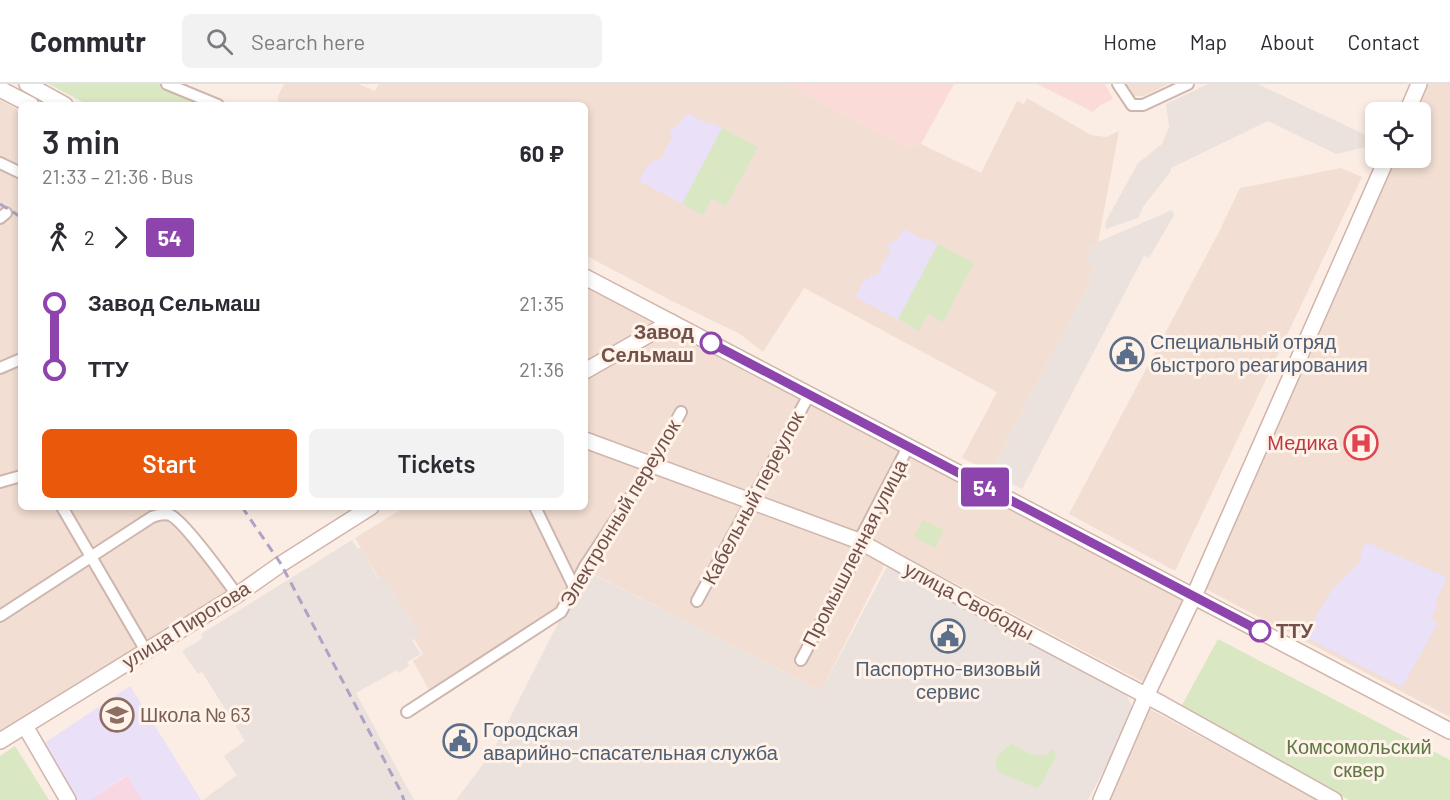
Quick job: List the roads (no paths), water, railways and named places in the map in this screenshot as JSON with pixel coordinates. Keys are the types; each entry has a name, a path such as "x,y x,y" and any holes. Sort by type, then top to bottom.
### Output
{"main road":[{"path":"27,84 60,102"},
{"path":"1411,102 1419,84"},
{"path":"4,91 25,102"},
{"path":"1101,800 1146,696 1194,596 1383,168"},
{"path":"588,280 1450,731"},
{"path":"588,369 671,322"},
{"name":"улица Свободы","path":"588,441 860,541 1334,800"},
{"name":"улица Пирогова","path":"0,741 237,595 366,510"},
{"path":"25,726 68,800"}],"street":[{"path":"167,84 211,102"},
{"path":"1118,84 1132,105 1143,105 1188,84"},
{"path":"0,163 18,172"},
{"path":"0,368 18,360"},
{"name":"Кабельный переулок","path":"698,601 809,395"},
{"name":"Электронный переулок","path":"407,712 561,612 585,566 652,465 681,412"},
{"name":"Промышленная улица","path":"801,660 860,551 860,541 908,447"},
{"path":"0,482 18,477"},
{"path":"64,510 146,651"},
{"path":"536,510 574,587"},
{"path":"0,616 152,517 161,514 172,516 214,562 237,595"}],"railway":[{"path":"0,204 18,215"},
{"path":"244,510 281,564 404,800"}],"place":[{"name":"Завод Сельмаш","path":"711,343"},
{"name":"Специальный отряд быстрого реагирования","path":"1127,354"},
{"name":"Медика","path":"1361,443"},
{"name":"ТТУ","path":"1260,631"},
{"name":"Паспортно-визовый сервис","path":"948,636"},
{"name":"Школа № 63","path":"117,715"},
{"name":"Городская аварийно-спасательная служба","path":"460,741"}],"park label":[{"name":"Комсомольский сквер","path":"1359,758"}]}
